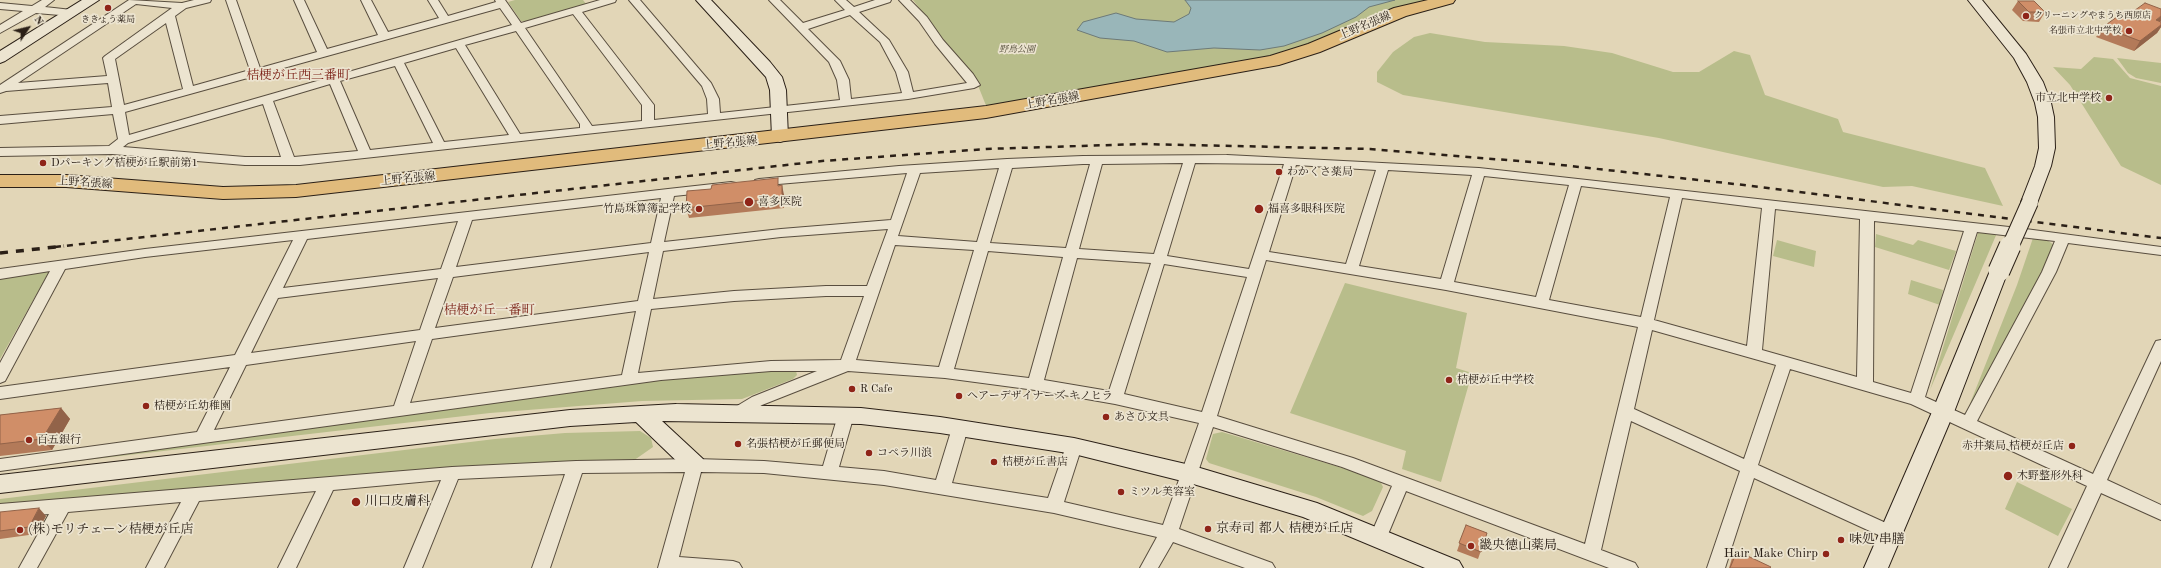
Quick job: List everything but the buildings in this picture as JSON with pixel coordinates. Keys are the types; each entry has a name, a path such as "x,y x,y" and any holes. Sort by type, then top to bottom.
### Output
{"main road":[{"name":"上野名張線","path":"0,181 59,181 223,193 296,191 780,138 986,112 1251,66 1306,51 1400,12 1447,0"}],"street":[{"path":"0,30 49,0"},
{"path":"0,58 92,0"},
{"path":"1,89 135,1 182,6 206,0"},
{"path":"231,0 256,72"},
{"path":"299,0 323,54"},
{"path":"366,0 384,36"},
{"path":"433,0 445,20"},
{"path":"112,150 124,140 611,0"},
{"path":"634,0 707,85 713,99 714,117"},
{"path":"703,0 769,71 778,90 780,138"},
{"path":"774,0 834,61 843,80 846,103"},
{"path":"840,0 878,33 890,49 902,72 908,96"},
{"path":"802,27 886,0"},
{"path":"0,152 42,150 112,150 245,161 289,161 366,155 846,103 908,96 974,85 969,76 939,42 924,18 904,0"},
{"path":"1876,568 1943,412 1999,271 2030,202 2044,166 2047,148 2046,117 2043,103 2035,82 2021,57 1975,0"},
{"path":"0,120 120,110 445,20 501,2 586,124 586,131"},
{"path":"0,6 72,13"},
{"path":"124,140 120,110 112,79 109,58 182,6"},
{"path":"575,10 648,105 648,124"},
{"path":"169,15 189,91"},
{"path":"459,44 517,139"},
{"path":"398,61 440,146"},
{"path":"1,89 112,79"},
{"path":"334,80 366,155"},
{"path":"267,99 289,161"},
{"path":"1035,384 1097,160"},
{"path":"0,274 61,264 668,193 915,169 1097,160 1291,161 1479,172 1972,227 2160,251"},
{"path":"1114,398 1160,259 1190,160"},
{"path":"1149,568 1169,533 1190,474 1262,255 1291,161"},
{"path":"945,373 1007,164"},
{"path":"1352,268 1383,166"},
{"path":"738,413 756,400 847,365 915,169"},
{"path":"1446,285 1479,172"},
{"path":"1542,303 1576,182"},
{"path":"629,379 668,193"},
{"path":"1592,554 1624,411 1677,193"},
{"path":"1754,353 1770,205"},
{"path":"1865,385 1867,216"},
{"path":"400,410 445,273 466,217"},
{"path":"273,294 781,233 896,224"},
{"path":"1916,400 1972,227"},
{"path":"202,438 302,236"},
{"path":"1968,424 2049,272 2063,238"},
{"path":"890,240 1160,259 1255,274"},
{"path":"1262,255 1352,268 1646,323 1754,353 1784,363 1916,400 2161,513"},
{"path":"0,378 61,264"},
{"path":"0,393 644,306 734,296 826,291 873,291"},
{"path":"2058,568 2161,345"},
{"path":"1716,568 1784,363"},
{"path":"0,465 629,379 730,368 847,365 945,373 1035,384 1114,398 1207,419 1298,446 1402,482 1629,568"},
{"path":"1624,411 1891,533"},
{"path":"0,484 481,427 570,418 641,414 738,413 846,416 960,428 1074,446 1190,474 1309,510 1451,568"},
{"path":"641,414 695,465"},
{"path":"829,472 846,416"},
{"path":"943,486 960,428"},
{"path":"1054,506 1074,446"},
{"path":"695,465 667,566 733,568"},
{"path":"0,511 452,473 576,467 695,465 764,467 829,472 943,486 1054,506 1169,533 1266,568"},
{"path":"541,568 576,467"},
{"path":"413,568 452,473"},
{"path":"1378,539 1402,482"},
{"path":"287,568 328,483"},
{"path":"155,568 194,494"},
{"path":"28,568 63,505"}],"green space":[{"path":"515,0 583,0 587,5 528,21 521,21 508,2"},
{"name":"野鳥公園","path":"913,0 1432,0 1318,42 1265,59 987,108 977,83"},
{"path":"1430,33 1485,42 1564,46 1612,53 1673,72 1699,72 1734,51 1750,55 1765,95 1838,119 1843,132 1985,168 2003,206 1912,186 1883,187 1659,138 1403,95 1377,82 1377,72 1393,52 1414,37"},
{"path":"2094,57 2113,59 2130,78 2161,86 2161,185 2121,166 2070,85 2053,67 2081,69"},
{"path":"2117,58 2161,63 2161,83 2136,78 2128,73"},
{"path":"1978,233 1997,233 1930,390"},
{"path":"1876,234 1913,245 1918,240 1956,251 1949,270 1875,247"},
{"path":"2033,238 2047,240 2054,245 2040,277 1969,406 2017,285"},
{"path":"1777,240 1816,251 1814,267 1773,256"},
{"path":"45,271 49,272 0,359 0,279"},
{"path":"1911,280 1943,290 1940,305 1908,294"},
{"path":"1345,283 1467,313 1456,368 1472,373 1441,482 1402,469 1406,451 1290,413"},
{"path":"796,371 797,375 793,379 742,399 642,401 490,413 0,470 646,382 748,372"},
{"path":"640,431 651,438 653,447 633,461 0,504 0,499 495,439 565,433"},
{"path":"1222,432 1379,479 1383,487 1372,511 1363,516 1316,497 1209,463 1206,459 1213,434"},
{"path":"2017,482 2072,509 2058,536 2005,509"}],"water":[{"path":"1185,0 1395,0 1369,7 1356,17 1322,33 1284,46 1260,50 1214,48 1167,52 1134,41 1100,38 1077,30 1083,22 1116,13 1136,19 1174,22 1189,14 1191,8"}],"railway":[{"path":"61,246 822,161 986,149 1142,144 1370,149 1543,163 1744,185 2161,238"},
{"path":"0,253 61,246"},
{"path":"55,247 61,246"}],"place":[{"name":"ききょう薬局","path":"108,8"},
{"name":"クリーニングやまうち西原店","path":"2026,16"},
{"name":"名張市立北中学校","path":"2129,31"},
{"name":"市立北中学校","path":"2109,98"},
{"name":"Dパーキング桔梗が丘駅前第1","path":"43,163"},
{"name":"わかくさ薬局","path":"1279,172"},
{"name":"喜多医院","path":"749,202"},
{"name":"竹島珠算簿記学校","path":"699,209"},
{"name":"福喜多眼科医院","path":"1259,209"},
{"name":"桔梗が丘中学校","path":"1449,380"},
{"name":"R Cafe","path":"852,389"},
{"name":"ヘアーデザイナーズ キノヒラ","path":"959,396"},
{"name":"桔梗が丘幼稚園","path":"146,406"},
{"name":"あさひ文具","path":"1106,417"},
{"name":"百五銀行","path":"29,440"},
{"name":"名張桔梗が丘郵便局","path":"738,444"},
{"name":"赤井薬局 桔梗が丘店","path":"2072,446"},
{"name":"コペラ川浪","path":"869,453"},
{"name":"桔梗が丘書店","path":"994,462"},
{"name":"木野整形外科","path":"2008,476"},
{"name":"ミツル美容室","path":"1121,492"},
{"name":"川口皮膚科","path":"356,502"},
{"name":"京寿司 都人 桔梗が丘店","path":"1208,529"},
{"name":"(株)モリチェーン桔梗が丘店","path":"20,530"},
{"name":"味処 串膳","path":"1841,540"},
{"name":"畿央徳山薬局","path":"1471,546"},
{"name":"Hair Make Chirp","path":"1826,554"}],"district":[{"name":"桔梗が丘西三番町","path":"298,76"},
{"name":"桔梗が丘一番町","path":"489,311"}]}
